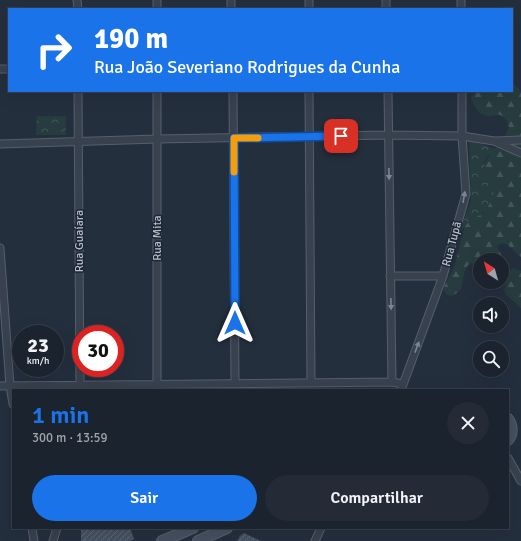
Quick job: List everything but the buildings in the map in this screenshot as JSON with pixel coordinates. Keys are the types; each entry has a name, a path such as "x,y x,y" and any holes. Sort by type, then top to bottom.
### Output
{"main road":[{"path":"513,437 512,427 509,421 521,421"},
{"path":"162,541 191,529"},
{"path":"198,541 224,529"}],"street":[{"name":"Rua Guaíara","path":"78,92 80,388"},
{"name":"Rua Mita","path":"157,92 157,385"},
{"path":"233,92 235,384"},
{"path":"310,92 311,383"},
{"path":"388,92 392,382"},
{"name":"Rua Tupã","path":"402,387 443,276 466,194 462,136 462,92"},
{"path":"0,144 157,139 389,135 462,136 494,141 521,140"},
{"path":"494,141 521,153"},
{"path":"0,248 12,398"},
{"path":"390,276 443,276"},
{"path":"0,386 80,388 157,385 392,382 402,387"},
{"path":"509,460 521,481"},
{"path":"32,529 34,541"},
{"path":"52,541 57,529"},
{"path":"315,541 321,529"}],"green space":[{"path":"513,82 521,92 521,257 508,245 502,243 497,246 501,253 473,253 473,263 469,264 466,269 462,287 451,296 446,294 444,290 455,265 464,228 469,220 483,213 494,189 484,165 492,151 501,144 509,128 504,117 500,115 483,115 473,104 471,97 477,92 513,92"},
{"path":"37,116 66,116 66,135 36,135"},
{"path":"472,141 495,149 485,161 486,171 494,184 493,197 488,207 480,215 469,222 464,228 461,228 471,200 469,143"},
{"path":"513,268 521,271 521,308 507,296 504,291 504,289 509,289 509,271"}],"slow traffic":[{"path":"234,172 234,138 258,138"}],"route":[{"path":"235,323 234,138 341,136"}]}
